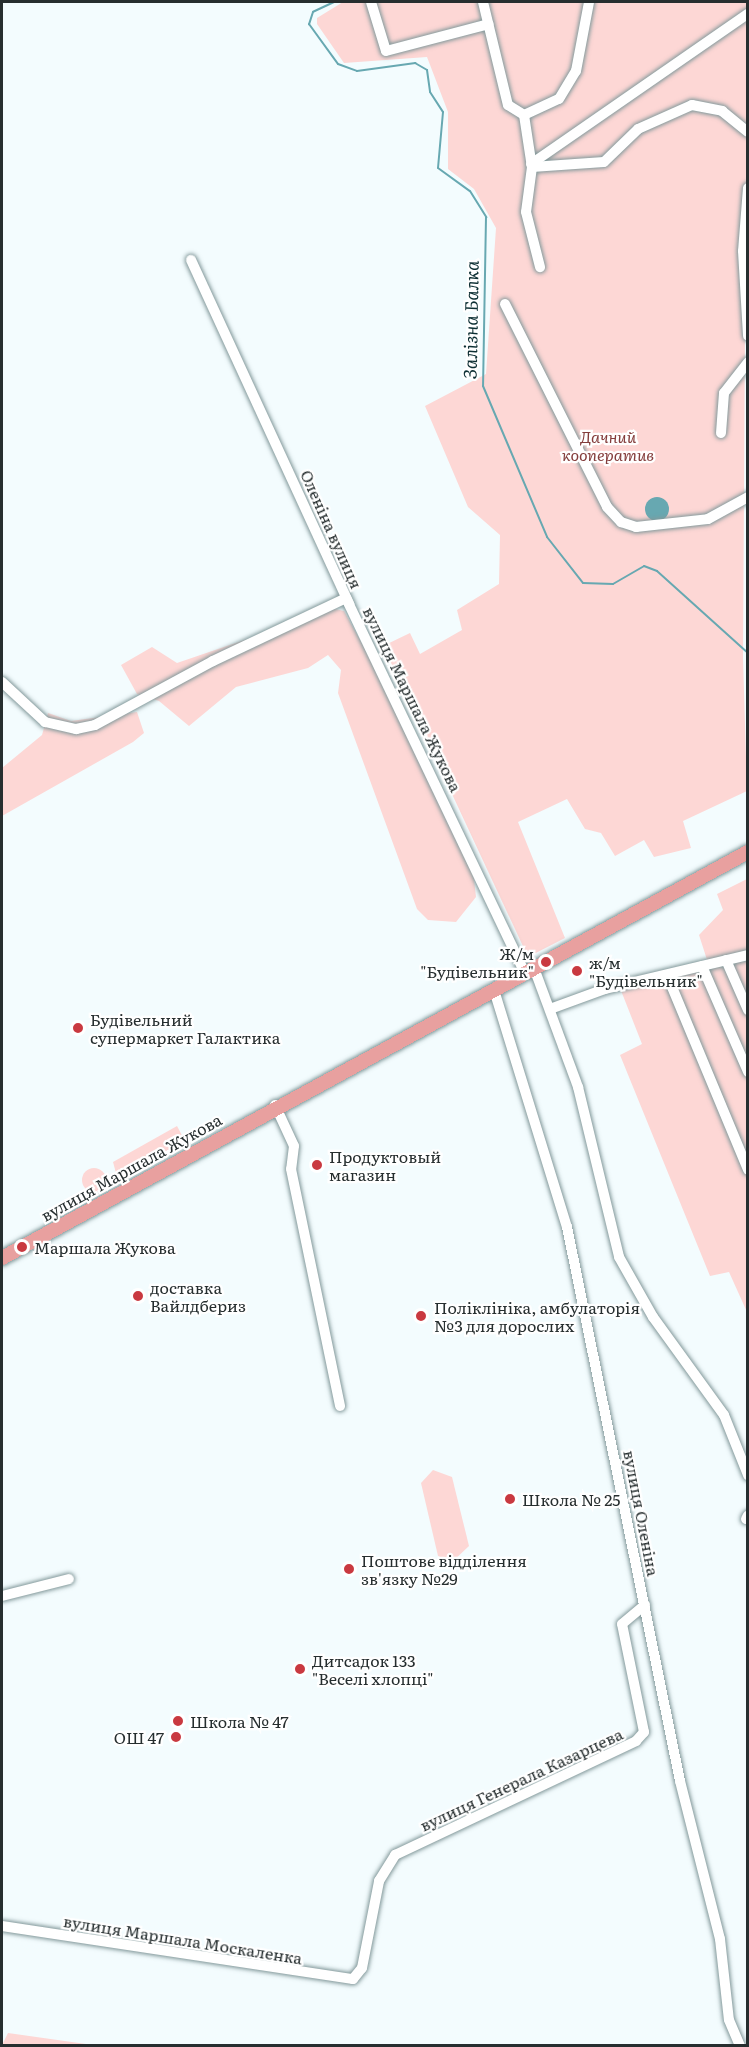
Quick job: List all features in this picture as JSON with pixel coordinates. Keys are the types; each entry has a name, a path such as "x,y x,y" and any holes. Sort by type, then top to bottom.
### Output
{"main road":[{"path":"530,971 747,852"},
{"name":"вулиця Маршала Жукова","path":"2,1258 275,1105 530,971"}],"street":[{"path":"371,2 386,51 489,24"},
{"path":"483,2 508,105 524,115"},
{"path":"524,115 559,99 576,71 589,2"},
{"path":"531,165 747,14"},
{"path":"531,165 604,162 638,129 692,105 722,111 747,132"},
{"path":"524,115 531,165 526,212 540,267"},
{"path":"747,188 745,251 747,336"},
{"name":"Оленіна вулиця","path":"190,260 346,598"},
{"path":"505,304 607,507 621,522 636,527 708,519 747,497"},
{"path":"721,433 724,393 747,362"},
{"name":"вулиця Маршала Жукова","path":"2,682 45,722 76,729 95,725 213,661 346,598 550,1009 597,1155 619,1257 653,1317 724,1414 747,1475"},
{"path":"550,1009 667,975 747,955"},
{"path":"726,960 747,1010"},
{"path":"702,966 747,1072"},
{"path":"667,975 747,1170"},
{"name":"вулиця Оленіна","path":"494,990 567,1227 680,1781 720,1939 729,2020 740,2046"},
{"path":"275,1105 294,1146 291,1169 340,1406"},
{"path":"2,1596 69,1580"},
{"name":"вулиця Генерала Казарцева","path":"358,1976 379,1881 395,1855 636,1741 644,1732 622,1624 645,1605"},
{"name":"вулиця Маршала Москаленка","path":"2,1926 333,1978 358,1976"}],"green space":[{"name":"Дачний кооператив","path":"343,2 747,2 743,658 747,791 683,821 691,848 654,857 644,840 615,856 601,833 585,829 567,799 518,822 565,938 528,957 383,646 410,633 420,654 462,630 457,610 499,584 500,535 468,507 425,406 486,374 496,228 474,189 448,169 448,112 427,57 344,63 317,24 317,18"},
{"path":"335,609 344,611 376,669 473,870 476,897 456,922 428,920 417,909 338,693 341,670 328,655 308,668 236,687 189,726 159,701 137,694 121,665 152,647 177,663"},
{"path":"137,712 144,733 133,742 2,816 2,768 42,735 48,713 71,721"},
{"path":"747,879 747,1312 729,1272 710,1276 620,1055 642,1044 620,988 710,969 699,935 723,910 717,894"},
{"path":"177,1126 185,1141 117,1177 113,1162"},
{"path":"94,1168 102,1172 106,1180 102,1188 94,1192 86,1188 82,1180 86,1172"},
{"path":"433,1470 452,1477 469,1546 452,1562 438,1556 421,1483"},
{"path":"8,2033 93,2045 2,2045"}],"water":[{"path":"657,497 665,501 669,509 665,517 657,521 649,517 645,509 649,501"}],"waterway":[{"name":"Залізна Балка","path":"334,2 313,12 309,24 338,64 357,71 415,63 427,70 430,92 443,112 438,168 470,191 486,217 483,386 547,537 583,583 613,584 644,566 657,571 748,653"}],"place":[{"name":"Ж/м \"Будівельник\"","path":"546,962"},
{"name":"ж/м \"Будівельник\"","path":"577,971"},
{"name":"Будівельний супермаркет Галактика","path":"78,1028"},
{"name":"Продуктовый магазин","path":"317,1165"},
{"name":"Маршала Жукова","path":"22,1247"},
{"name":"доставка Вайлдбериз","path":"138,1296"},
{"name":"Поліклініка, амбулаторія №3 для дорослих","path":"421,1316"},
{"name":"Школа № 25","path":"510,1499"},
{"name":"Поштове відділення зв'язку №29","path":"349,1569"},
{"name":"Дитсадок 133 \"Веселі хлопці\"","path":"300,1669"},
{"name":"Школа № 47","path":"178,1721"},
{"name":"ОШ 47","path":"176,1737"}]}
